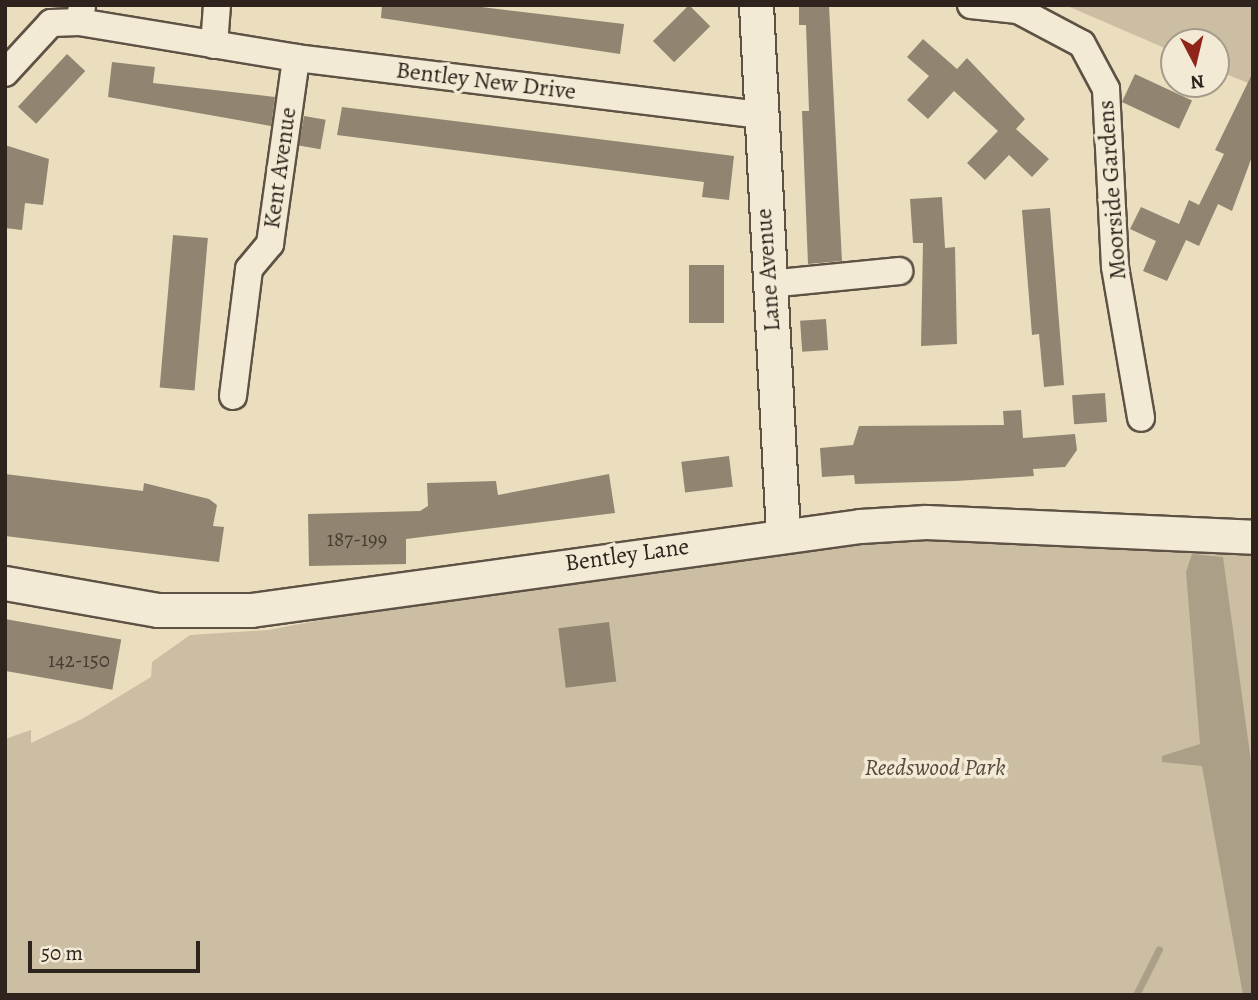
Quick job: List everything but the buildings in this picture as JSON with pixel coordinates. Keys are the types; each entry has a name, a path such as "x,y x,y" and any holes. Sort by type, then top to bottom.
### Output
{"street":[{"path":"214,45 217,5"},
{"name":"Lane Avenue","path":"756,5 758,115 783,535"},
{"name":"Moorside Gardens","path":"971,5 1018,10 1082,44 1106,89 1115,267 1141,418"},
{"path":"5,73 51,23 81,14"},
{"name":"Bentley New Drive","path":"81,14 214,45 296,58 758,115"},
{"name":"Kent Avenue","path":"233,396 249,269 270,244 296,58"},
{"path":"769,284 899,271"},
{"name":"Bentley Lane","path":"5,583 158,610 251,610 783,535 926,523 1253,537"}],"green space":[{"path":"1065,5 1253,5 1253,85 1230,76 1230,28 1160,28 1160,46"},
{"name":"Reedswood Park","path":"1026,539 1253,556 1253,995 5,995 5,739 31,730 31,743 82,719 151,677 152,662 190,635 268,630 400,605 783,552 917,540"}],"shaded area":[{"path":"1192,554 1223,557 1253,776 1253,995 1243,995 1202,766 1162,762 1162,756 1200,744 1186,572"}],"waterway":[{"path":"1136,995 1159,949"}]}
